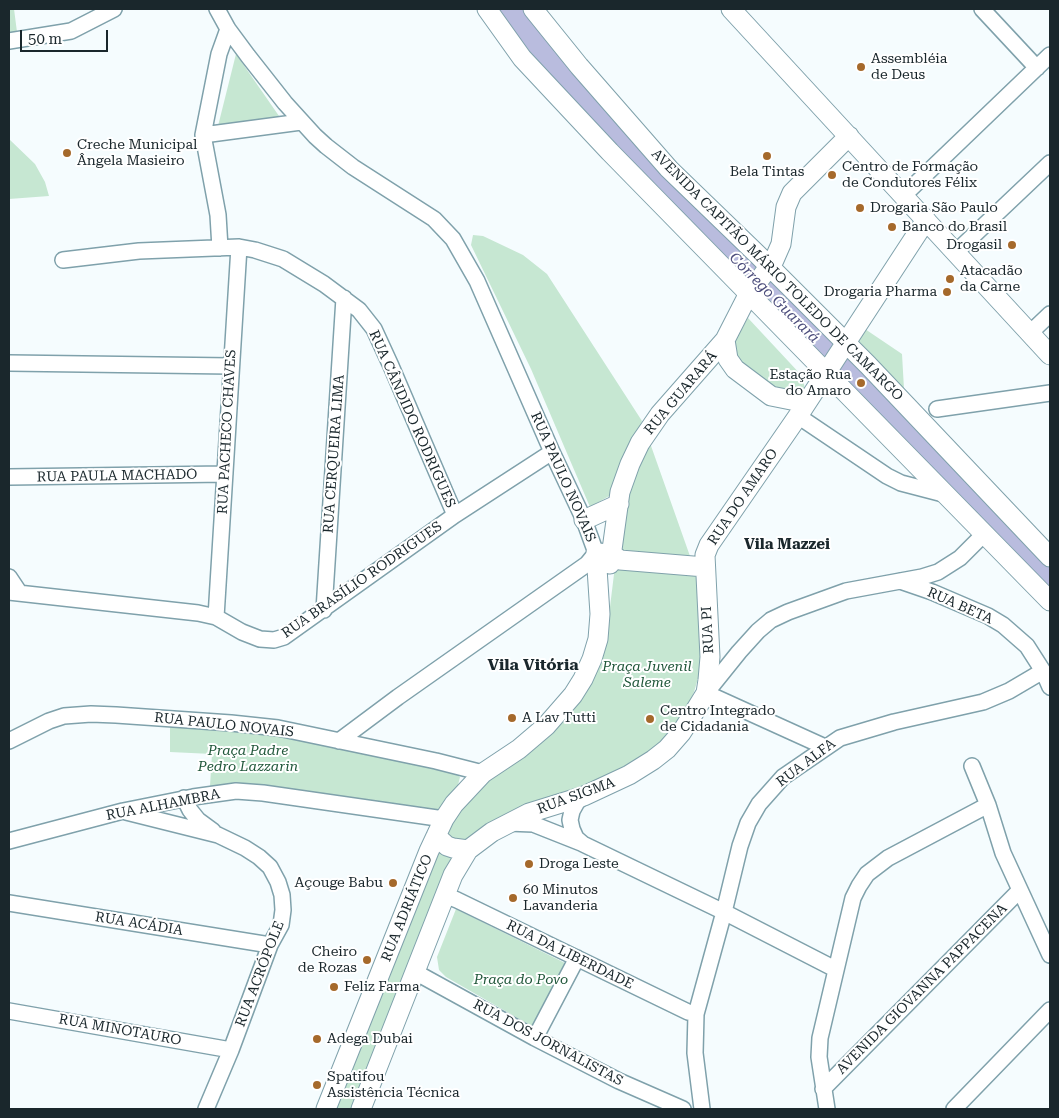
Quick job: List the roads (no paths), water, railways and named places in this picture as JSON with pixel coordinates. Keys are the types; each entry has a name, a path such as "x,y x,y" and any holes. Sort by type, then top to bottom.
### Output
{"main road":[{"name":"AVENIDA CAPITÃO MÁRIO TOLEDO DE CAMARGO","path":"487,9 534,71 610,152 759,280 835,358 946,496 1050,601"},
{"name":"AVENIDA CAPITÃO MÁRIO TOLEDO DE CAMARGO","path":"533,9 578,66 669,169 759,280 835,358 917,416 1050,556"},
{"path":"730,9 1050,355"},
{"name":"RUA GUARARÁ","path":"483,773 534,738 562,709 583,679 598,639 604,553 619,504 620,492 630,464 646,433 660,414 725,340 781,244 790,196 849,136"},
{"name":"RUA DO AMARO","path":"705,567 705,555 710,545 798,416 926,220"},
{"path":"725,340 728,359 735,369 771,396 796,401 809,399"},
{"path":"584,520 619,504"},
{"path":"604,553 620,560 705,567"},
{"name":"RUA PI","path":"705,567 710,647 706,692"},
{"name":"RUA SIGMA","path":"507,823 529,813 584,796 629,775 653,760 667,749 681,733 706,692"},
{"name":"RUA ADRIÁTICO","path":"326,1109 436,836 454,804 483,773"},
{"path":"361,1109 456,869 468,850 507,823"},
{"path":"436,836 451,847 468,850"}],"street":[{"path":"9,41 71,31 114,9"},
{"name":"RUA PAULO NOVAIS","path":"217,9 228,29 301,122 326,146 353,166 434,219 453,239 477,281 584,520 604,553"},
{"path":"982,9 1037,68"},
{"path":"220,248 218,215 203,135 219,54 228,29"},
{"path":"903,196 1050,55"},
{"path":"203,135 301,122"},
{"path":"955,253 1050,163"},
{"name":"RUA CÂNDIDO RODRIGUES","path":"63,260 139,251 238,247 283,259 344,298 359,310 374,329 392,366 455,515"},
{"name":"RUA PACHECO CHAVES","path":"216,617 238,247"},
{"name":"RUA CERQUEIRA LIMA","path":"324,610 344,298"},
{"path":"1030,333 1050,314"},
{"path":"9,364 231,366"},
{"path":"937,409 1050,393"},
{"path":"798,416 887,476 946,496"},
{"name":"RUA BRASÍLIO RODRIGUES","path":"14,592 192,612 216,617 242,632 260,639 274,640 284,638 455,515 552,452"},
{"name":"RUA PAULA MACHADO","path":"9,477 225,474"},
{"name":"RUA SIGMA","path":"706,692 738,652 771,620 846,591 922,577 948,566 960,558 984,534"},
{"path":"339,741 398,697 604,553"},
{"path":"9,577 14,592"},
{"name":"RUA BETA","path":"899,581 980,612 1003,625 1027,646 1044,671 1050,687"},
{"path":"710,647 719,652 738,652"},
{"name":"RUA ALFA","path":"702,1109 695,1054 696,1014 740,846 748,823 759,804 784,778 840,738 866,729 996,698 1044,671"},
{"path":"706,692 825,747"},
{"name":"RUA PAULO NOVAIS","path":"9,741 49,721 64,716 91,714 231,723 278,728 436,761 483,773"},
{"path":"972,766 988,805 1003,852 1050,955"},
{"name":"RUA ALHAMBRA","path":"9,841 123,811 184,798 236,791 263,793 444,819"},
{"path":"583,844 576,838 570,820 577,802 584,796"},
{"name":"RUA ACRÓPOLE","path":"184,798 198,820 218,835 259,857 270,867 278,882 284,910 281,925 270,945 231,1050 206,1109"},
{"path":"827,1109 818,1047 853,898 858,886 867,874 888,858 988,805"},
{"name":"RUA ACRÓPOLE","path":"123,811 218,835"},
{"path":"409,814 436,836"},
{"path":"507,823 533,824 583,844 836,968"},
{"name":"AVENIDA GIOVANNA PAPPACENA","path":"824,1089 1020,890"},
{"name":"RUA DA LIBERDADE","path":"445,895 688,1012 696,1014"},
{"name":"RUA ACÁDIA","path":"9,903 270,945"},
{"path":"535,1038 577,958"},
{"name":"RUA DOS JORNALISTAS","path":"415,972 535,1038 619,1081 683,1109"},
{"path":"954,1109 1050,1010"},
{"name":"RUA MINOTAURO","path":"9,1011 231,1050"}],"waterway":[{"name":"Córrego Guarará","path":"509,9 626,148 867,390 893,420 1050,578"}],"place":[{"name":"Assembléia de Deus","path":"861,67"},
{"name":"Creche Municipal Ângela Masieiro","path":"67,153"},
{"name":"Bela Tintas","path":"767,156"},
{"name":"Centro de Formação de Condutores Félix","path":"832,175"},
{"name":"Drogaria São Paulo","path":"860,208"},
{"name":"Banco do Brasil","path":"892,227"},
{"name":"Drogasil","path":"1012,245"},
{"name":"Atacadão da Carne","path":"950,279"},
{"name":"Drogaria Pharma","path":"947,292"},
{"name":"Estação Rua do Amaro","path":"861,383"},
{"name":"A Lav Tutti","path":"512,718"},
{"name":"Centro Integrado de Cidadania","path":"650,719"},
{"name":"Droga Leste","path":"529,864"},
{"name":"Açouge Babu","path":"393,883"},
{"name":"60 Minutos Lavanderia","path":"513,898"},
{"name":"Cheiro de Rozas","path":"367,960"},
{"name":"Feliz Farma","path":"334,987"},
{"name":"Adega Dubai","path":"317,1039"},
{"name":"Spatifou Assistência Técnica","path":"317,1085"}],"district":[{"name":"Vila Mazzei","path":"787,545"},
{"name":"Vila Vitória","path":"533,665"}],"park label":[{"name":"Praça Juvenil Saleme","path":"647,676"},
{"name":"Praça Padre Pedro Lazzarin","path":"248,760"},
{"name":"Praça do Povo","path":"521,980"}]}
